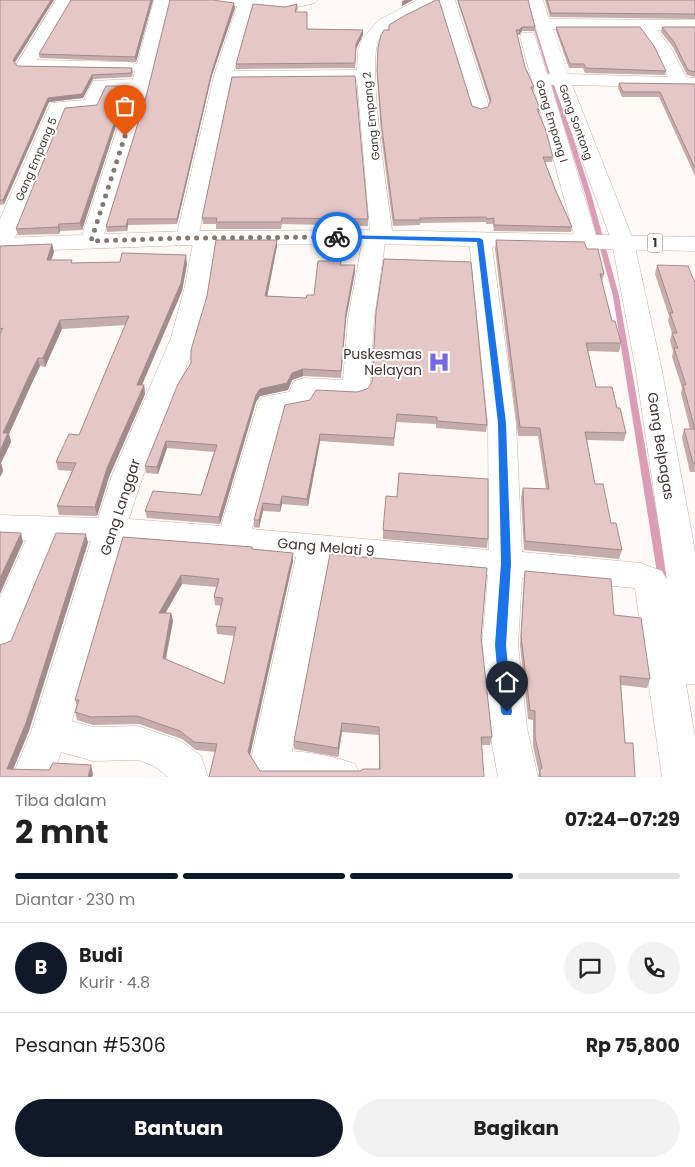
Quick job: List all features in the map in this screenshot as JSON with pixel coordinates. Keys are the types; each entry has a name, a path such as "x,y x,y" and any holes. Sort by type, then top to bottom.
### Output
{"main road":[{"path":"64,0 25,66 142,75"},
{"path":"92,239 142,75 162,0"},
{"path":"219,0 285,5 310,0"},
{"name":"Gang Empang 2","path":"233,539 272,403 300,400 304,387 356,389 361,319 378,237 365,75 366,48 371,39 393,17 431,0"},
{"path":"447,0 480,106"},
{"path":"517,0 536,26 695,25"},
{"name":"Gang Sontong","path":"535,0 536,26 550,79 604,242"},
{"name":"Gang Langgar","path":"32,777 50,732 126,478 184,338 197,286 196,238 223,76 246,2"},
{"path":"645,25 688,83"},
{"name":"Gang Empang 5","path":"0,245 58,107 91,105 99,84 142,75"},
{"path":"223,76 365,75"},
{"path":"550,79 688,83"},
{"name":"Gang Empang I","path":"550,79 576,197 604,242"},
{"name":"1","path":"0,245 92,239 378,237 695,244"},
{"path":"480,240 502,423 506,563 500,645 508,728 518,777"},
{"name":"Gang Belpagas","path":"604,242 649,371 675,573 684,664 682,777"},
{"name":"Gang Melati 9","path":"0,527 112,530 233,539 641,576 675,573"},
{"path":"0,639 46,527"},
{"path":"315,546 271,760 277,767 328,773 341,777"},
{"path":"50,732 93,744 138,744 167,754 180,762 187,769 188,777"}],"building":[{"path":"0,0 51,0 13,60 17,66 132,68 131,73 92,75 82,94 48,98 3,200 0,200"},
{"path":"71,0 151,0 135,57 39,54"},
{"path":"170,0 213,0 234,3 212,71 177,219 128,219 126,226 106,227 146,97"},
{"path":"439,0 472,106 481,109 488,107 491,100 458,0 528,0 535,27 522,27 516,30 525,67 534,87 531,87 540,109 537,109 546,131 553,157 543,157 572,227 494,225 494,218 487,219 486,217 394,220 382,129 377,70 378,48 381,35 384,30 389,30 389,25"},
{"path":"547,0 695,0 695,14 551,13"},
{"path":"253,4 285,7 297,4 295,12 307,12 307,29 363,30 356,44 355,63 236,64"},
{"path":"556,27 640,27 654,46 666,71 586,68 584,64 570,64"},
{"path":"662,27 695,27 695,72 688,70 674,42"},
{"path":"355,76 368,219 282,218 281,222 216,222 217,218 202,218 232,77"},
{"path":"619,83 695,84 695,168 660,92 623,92"},
{"path":"106,86 127,86 80,223 59,224 58,227 16,229 65,108 97,105"},
{"path":"216,240 277,240 265,296 306,298 307,295 314,295 318,261 341,261 340,265 355,265 346,312 341,371 303,369 292,373 287,383 260,389 256,395 219,517 145,511 153,491 201,495 217,445 166,441 157,467 145,466 178,384 191,363 191,350 207,296"},
{"path":"496,240 584,242 587,249 598,249 604,274 600,274 612,321 615,321 621,343 586,343 596,387 612,387 617,408 620,408 626,433 585,432 595,484 603,484 611,523 616,523 622,550 525,541 523,488 549,489 540,428 520,427"},
{"path":"52,244 47,260 72,260 71,263 120,262 122,253 186,255 181,283 137,385 144,385 107,468 95,507 57,506 76,463 56,462 69,434 79,435 129,316 60,320 43,358 38,358 29,376 3,433 8,433 0,451 0,334 3,328 0,329 0,246"},
{"path":"384,259 471,262 487,425 437,421 437,417 397,414 394,438 320,434 307,499 282,496 280,505 263,503 259,520 254,520 285,405 310,400 316,390 357,392 367,389 372,383 376,312"},
{"path":"657,265 688,266 695,283 695,429 683,385 686,385 674,348 678,348 672,333 677,333 670,313 673,313"},
{"path":"684,429 695,429 695,463 693,463"},
{"path":"399,473 488,479 488,539 383,530 386,496 397,497"},
{"path":"0,532 21,533 0,578"},
{"path":"56,533 86,534 26,723 7,769 49,770 53,763 91,765 88,777 0,777 0,645 11,641"},
{"path":"123,537 252,547 252,549 293,553 248,752 260,771 361,771 363,769 380,769 379,727 342,723 338,748 294,741 330,554 487,568 481,637 492,737 481,737 484,777 209,777 217,744 194,742 180,731 137,716 91,717 75,712 79,700 75,700","holes":["181,575 219,579 214,597 223,598 216,626 236,627 224,684 163,658 171,613 159,613"]},
{"path":"525,571 611,579 614,615 641,618 650,679 620,676 625,743 633,743 635,777 540,777 540,770 542,768 535,737 535,711 530,710 521,636"}],"waterway":[{"path":"527,0 589,197 616,296 663,579"}],"way so far":[{"path":"125,136 91,241 337,237"}],"place":[{"name":"Puskesmas Nelayan","path":"439,362"}],"route":[{"path":"337,237 480,240 502,423 506,563 500,645 507,712"}]}
